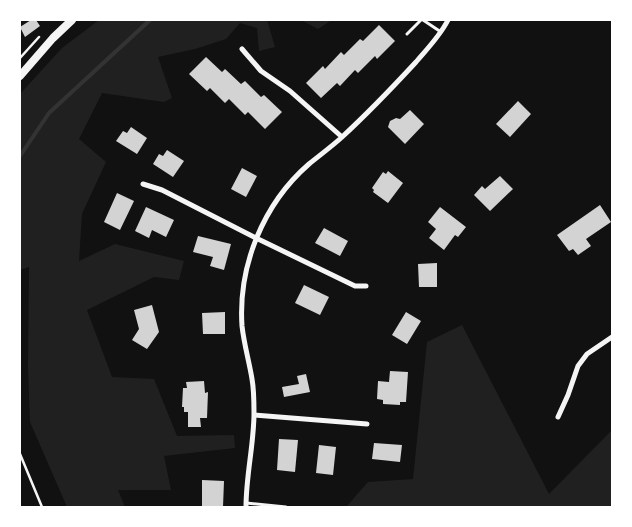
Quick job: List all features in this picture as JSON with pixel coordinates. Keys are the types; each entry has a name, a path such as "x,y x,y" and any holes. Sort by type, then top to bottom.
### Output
{"street":[{"path":"20,76 53,38 72,20"},
{"path":"246,505 246,488 254,415 253,381 242,328 242,316 245,282 256,238 265,218 283,190 308,164 342,137 407,72 441,32 447,20"},
{"path":"242,50 261,71 290,91 342,137"},
{"path":"143,184 162,190 355,286 366,286"},
{"path":"558,417 578,366 587,354 612,338"},
{"path":"254,415 367,424"}],"lane":[{"path":"407,34 422,20 441,32"},
{"path":"246,505 286,507"}],"path":[{"path":"20,454 42,507"}],"shaded area":[{"path":"99,20 267,20 275,47 259,51 257,28 240,23 226,39 195,49 158,57 172,98 164,102 102,93 79,139 106,162 82,214 79,261 115,244 184,261 179,280 154,277 87,310 112,377 154,379 177,436 234,435 235,448 164,456 171,490 118,490 125,507 67,507 30,422 28,367 29,267 20,270 20,94 62,48"},
{"path":"301,20 332,20 318,29"},
{"path":"462,325 549,494 612,430 612,507 346,507 368,482 413,479 427,342"}],"building":[{"path":"31,20 36,20 40,26 25,37 20,27"},
{"path":"379,25 395,41 377,59 375,56 358,73 355,70 340,86 337,83 321,98 306,83 323,66 325,69 341,52 344,55 360,39 363,41"},
{"path":"206,57 222,72 225,69 241,84 245,81 261,97 264,95 282,112 265,129 248,112 245,115 229,99 225,103 210,88 207,91 189,74"},
{"path":"518,101 531,114 510,137 496,124"},
{"path":"410,110 424,124 405,144 388,127 390,121 396,118 400,119"},
{"path":"131,127 147,138 137,154 116,141 123,131 127,133"},
{"path":"167,150 184,161 173,177 153,164 159,154 163,156"},
{"path":"242,168 257,176 246,197 231,189"},
{"path":"388,171 403,183 388,203 373,192 372,188 383,172 386,174"},
{"path":"500,176 513,189 490,211 474,195 482,186 485,189"},
{"path":"117,193 134,201 120,230 104,222"},
{"path":"600,205 611,222 586,239 591,246 578,255 573,249 569,251 557,235"},
{"path":"146,207 174,220 166,237 152,230 149,238 135,231"},
{"path":"440,207 466,227 458,237 455,235 444,250 429,238 436,229 428,222"},
{"path":"324,228 348,241 340,256 315,243"},
{"path":"198,236 231,244 224,270 210,266 213,257 193,252"},
{"path":"437,263 437,287 419,287 418,264"},
{"path":"304,285 329,297 320,315 295,303"},
{"path":"152,305 159,332 147,349 132,340 139,329 134,310"},
{"path":"225,312 225,334 203,334 202,313"},
{"path":"406,312 421,321 407,344 392,335"},
{"path":"390,371 408,372 406,402 400,402 400,405 383,404 383,400 377,399 378,381 389,382"},
{"path":"306,374 310,392 284,397 282,387 299,384 297,376"},
{"path":"204,381 205,393 208,392 207,418 200,418 201,427 188,427 188,412 184,412 184,407 182,407 183,388 187,388 186,382"},
{"path":"279,439 298,440 295,472 277,470"},
{"path":"374,443 402,445 400,462 372,459"},
{"path":"319,445 336,447 333,475 316,473"},
{"path":"202,480 224,481 223,507 202,507"}],"waterway":[{"path":"20,156 49,113 150,20"}]}
